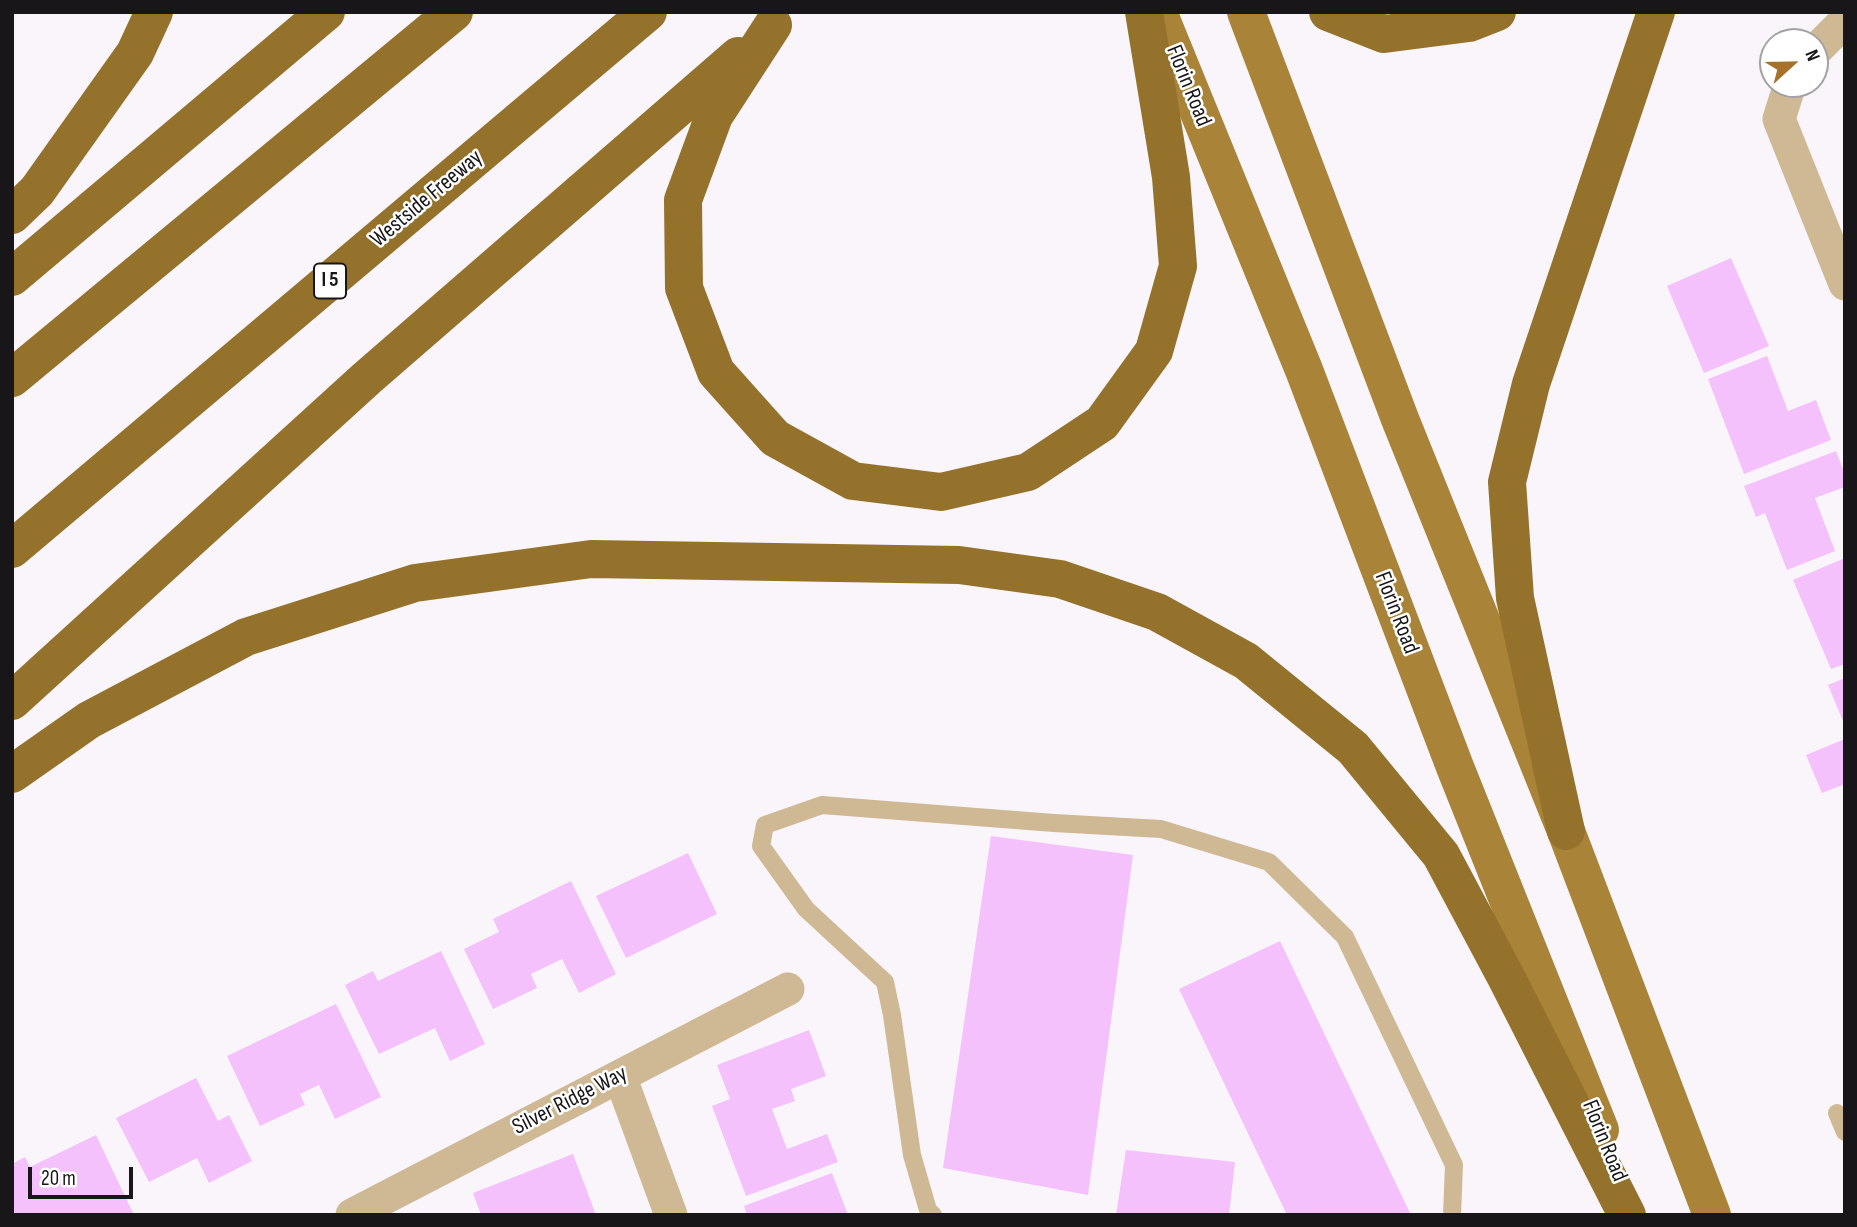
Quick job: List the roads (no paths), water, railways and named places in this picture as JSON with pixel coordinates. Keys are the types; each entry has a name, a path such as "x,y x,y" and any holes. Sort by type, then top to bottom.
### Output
{"highway":[{"path":"12,215 37,191 135,53 154,12"},
{"path":"12,277 326,12"},
{"path":"12,378 454,12"},
{"name":"Westside Freeway","path":"12,549 648,12"},
{"path":"781,19 714,116 683,200 684,288 716,372 775,438 853,481 941,492 1028,472 1102,423 1154,351 1178,266 1171,177 1144,12"},
{"path":"1328,12 1384,34 1469,23 1497,12"},
{"path":"1566,831 1515,598 1507,482 1531,384 1656,12"},
{"path":"12,701 367,378 781,19"},
{"path":"12,774 89,720 246,637 415,583 591,559 959,565 1060,579 1157,612 1245,661 1353,748 1441,855 1627,1215"}],"main road":[{"name":"Florin Road","path":"1158,12 1304,370 1455,767 1634,1215"},
{"path":"1246,12 1399,419 1566,831 1712,1215"}],"street":[{"path":"1829,37 1845,21"},
{"path":"1786,98 1779,119 1845,284"},
{"name":"Silver Ridge Way","path":"352,1215 788,989"},
{"path":"620,1076 671,1215"}],"lane":[{"path":"933,1215 928,1210 912,1155 885,982 806,909 761,846 765,825 822,805 1161,829 1269,862 1345,937 1454,1165 1452,1215"},
{"path":"1837,1113 1845,1132"}]}
